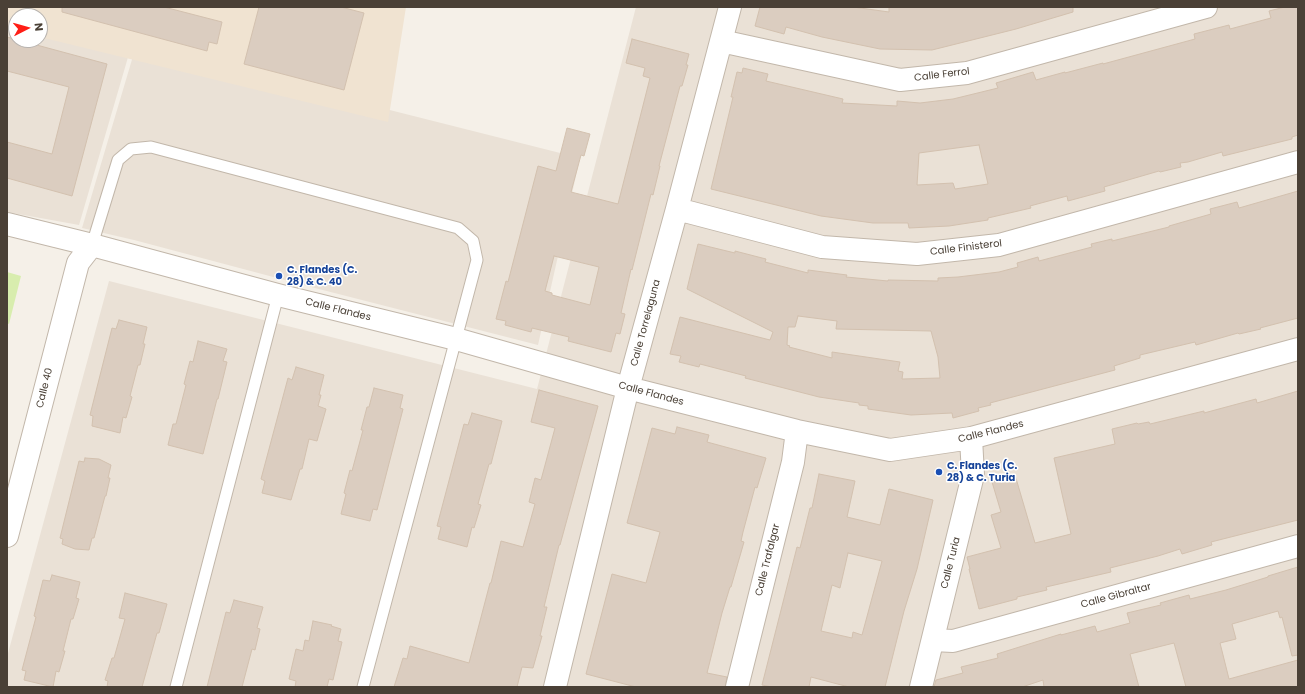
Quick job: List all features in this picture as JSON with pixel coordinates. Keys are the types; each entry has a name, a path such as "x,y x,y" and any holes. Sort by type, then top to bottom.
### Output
{"street":[{"name":"Calle Torrelaguna","path":"555,687 628,388 730,7"},
{"name":"Calle Ferrol","path":"722,41 900,80 966,73 1206,7"},
{"name":"Calle Finisterol","path":"677,209 822,247 917,254 999,244 1298,162"},
{"name":"Calle Flandes","path":"7,224 92,245 278,295 456,339 628,388 797,431 890,450 971,438 1298,349"},
{"name":"Calle 40","path":"7,536 78,263 92,245"},
{"name":"Calle Trafalgar","path":"737,687 793,462 797,431"},
{"name":"Calle Turia","path":"921,687 973,475 971,438"},
{"name":"Calle Gibraltar","path":"933,640 953,641 1298,546"}],"lane":[{"path":"92,245 118,160 131,149 151,147 458,228 473,241 477,260 363,687"},
{"path":"176,687 278,295"}],"shaded area":[{"path":"7,7 406,7 388,122 48,39 48,8 8,8 7,29"},
{"path":"636,7 1298,7 1298,687 7,687 7,657 109,281 537,389"},
{"path":"7,14 8,48 48,48 48,25 131,47 79,225 7,212"},
{"path":"136,46 580,158 538,345 134,240 82,228"}],"green space":[{"path":"7,272 21,276 9,324 7,323"}],"building":[{"path":"62,7 164,7 222,22 217,44 209,42 207,51 62,12"},
{"path":"259,7 341,7 364,13 344,90 244,64"},
{"path":"760,7 853,7 889,12 889,7 1073,7 1073,12 1016,29 932,50 880,49 822,37 786,27 784,34 755,26"},
{"path":"1285,7 1298,7 1298,135 1292,137 1292,139 1223,156 1222,152 1180,163 1181,167 1159,171 1104,187 1105,191 1068,201 1067,196 1030,206 1031,208 988,218 988,220 949,226 909,228 908,223 873,223 821,216 711,189 733,97 731,97 737,72 742,73 743,68 768,74 766,81 843,99 842,103 897,106 897,101 920,103 953,99 998,88 996,83 1033,72 1036,80 1103,64 1195,39 1194,34 1229,25 1230,29 1271,18 1269,11","holes":["979,145 988,184 955,189 953,183 917,185 919,153"]},
{"path":"7,37 8,48 48,48 107,64 72,196 7,178 7,142 52,154 69,87 7,71"},
{"path":"632,39 689,54 686,65 688,65 682,86 680,86 653,195 651,194 632,270 631,269 621,313 625,314 620,334 616,333 611,352 568,341 569,337 532,328 531,332 505,325 506,321 496,319 506,281 508,282 538,166 556,171 567,128 590,134 584,156 581,155 571,192 618,204 650,78 643,76 645,68 626,63","holes":["554,256 599,267 590,305 552,295 552,293 545,291"]},
{"path":"1298,191 1298,318 1196,345 1195,342 1140,355 1140,358 1114,366 1115,370 990,403 991,405 978,408 979,411 953,418 952,413 911,415 868,409 868,406 859,405 859,403 819,397 745,378 746,376 700,364 699,367 679,362 681,356 670,354 680,317 770,340 773,332 687,289 698,244 766,259 765,262 808,273 808,270 847,275 846,277 888,281 938,281 938,278 999,272 1018,267 1017,263 1038,257 1039,261 1092,247 1091,244 1112,239 1112,241 1169,227 1211,214 1210,209 1237,202 1239,208","holes":["798,316 837,321 836,329 931,331 938,357 940,378 902,379 903,372 898,371 900,362 832,352 832,358 789,347 790,346 787,345 788,327 795,327"]},
{"path":"119,320 147,327 140,365 138,365 130,396 132,397 126,418 123,417 120,433 92,426 93,416 90,415 112,328 116,329"},
{"path":"198,341 227,349 223,361 227,362 203,454 168,445 173,424 176,424 186,385 184,384 190,361 193,362"},
{"path":"296,367 324,375 318,406 326,409 317,441 309,439 302,469 300,469 291,500 262,493 265,481 261,479 288,378 292,380"},
{"path":"374,388 403,395 400,408 403,409 377,510 373,509 370,521 341,514 346,494 344,493 350,470 352,471 363,430 361,430 367,407 369,407"},
{"path":"539,390 598,406 559,545 544,607 547,607 540,636 542,636 533,668 522,667 517,687 394,687 403,658 407,659 410,646 469,663 501,541 523,547 535,504 529,502 535,478 541,480 555,428 531,422"},
{"path":"1298,391 1298,520 1211,542 1212,545 1182,554 1180,549 1110,568 1111,572 1046,587 1047,590 1017,597 1017,599 979,609 967,557 1001,548 991,515 1001,512 992,482 1015,475 1035,543 1071,534 1054,458 1115,444 1112,429 1137,423 1149,422 1150,424 1204,411 1204,413 1256,399 1257,403"},
{"path":"472,413 502,421 491,464 489,464 478,504 481,505 474,528 472,527 467,547 438,539 441,527 437,526 464,424 468,425"},
{"path":"677,427 709,435 707,442 766,458 757,488 755,487 741,541 744,542 722,613 707,673 727,677 725,687 636,687 586,674 612,574 646,583 660,532 627,523 652,428 675,434"},
{"path":"85,458 99,459 111,465 106,496 89,550 75,549 62,544 63,539 60,538 79,461 84,462"},
{"path":"819,474 855,481 847,517 880,525 889,489 933,500 917,569 904,611 885,687 849,687 811,677 809,687 772,687 762,685 797,547 800,548 810,508 812,508","holes":["848,553 882,561 862,635 853,632 852,638 821,631 832,585 840,588"]},
{"path":"1298,567 1298,655 1292,656 1282,617 1280,618 1278,611 1232,624 1236,639 1220,643 1229,679 1298,660 1298,687 1186,687 1174,643 1130,654 1139,687 1044,687 1043,680 1022,687 934,687 936,680 963,673 961,667 998,658 997,654 1061,634 1095,626 1097,632 1130,623 1127,613 1161,605 1160,603 1189,595 1190,599 1226,590"},
{"path":"52,575 80,582 76,598 79,599 73,619 71,619 63,651 65,651 59,672 56,671 53,687 24,680 26,671 22,670 36,617 34,616 43,580 50,581"},
{"path":"125,593 167,604 159,633 157,633 142,687 107,687 108,681 105,680 112,658 114,658 125,619 119,618"},
{"path":"234,600 263,607 257,628 260,629 255,650 252,649 242,687 207,687 226,612 230,613"},
{"path":"313,621 332,625 331,626 341,629 338,641 342,642 333,680 329,679 327,687 295,687 296,681 289,679 296,649 303,651 305,640 309,641"}],"place":[{"name":"C. Flandes (C. 28) & C. 40","path":"279,276"},
{"name":"C. Flandes (C. 28) & C. Turia","path":"939,472"}]}
